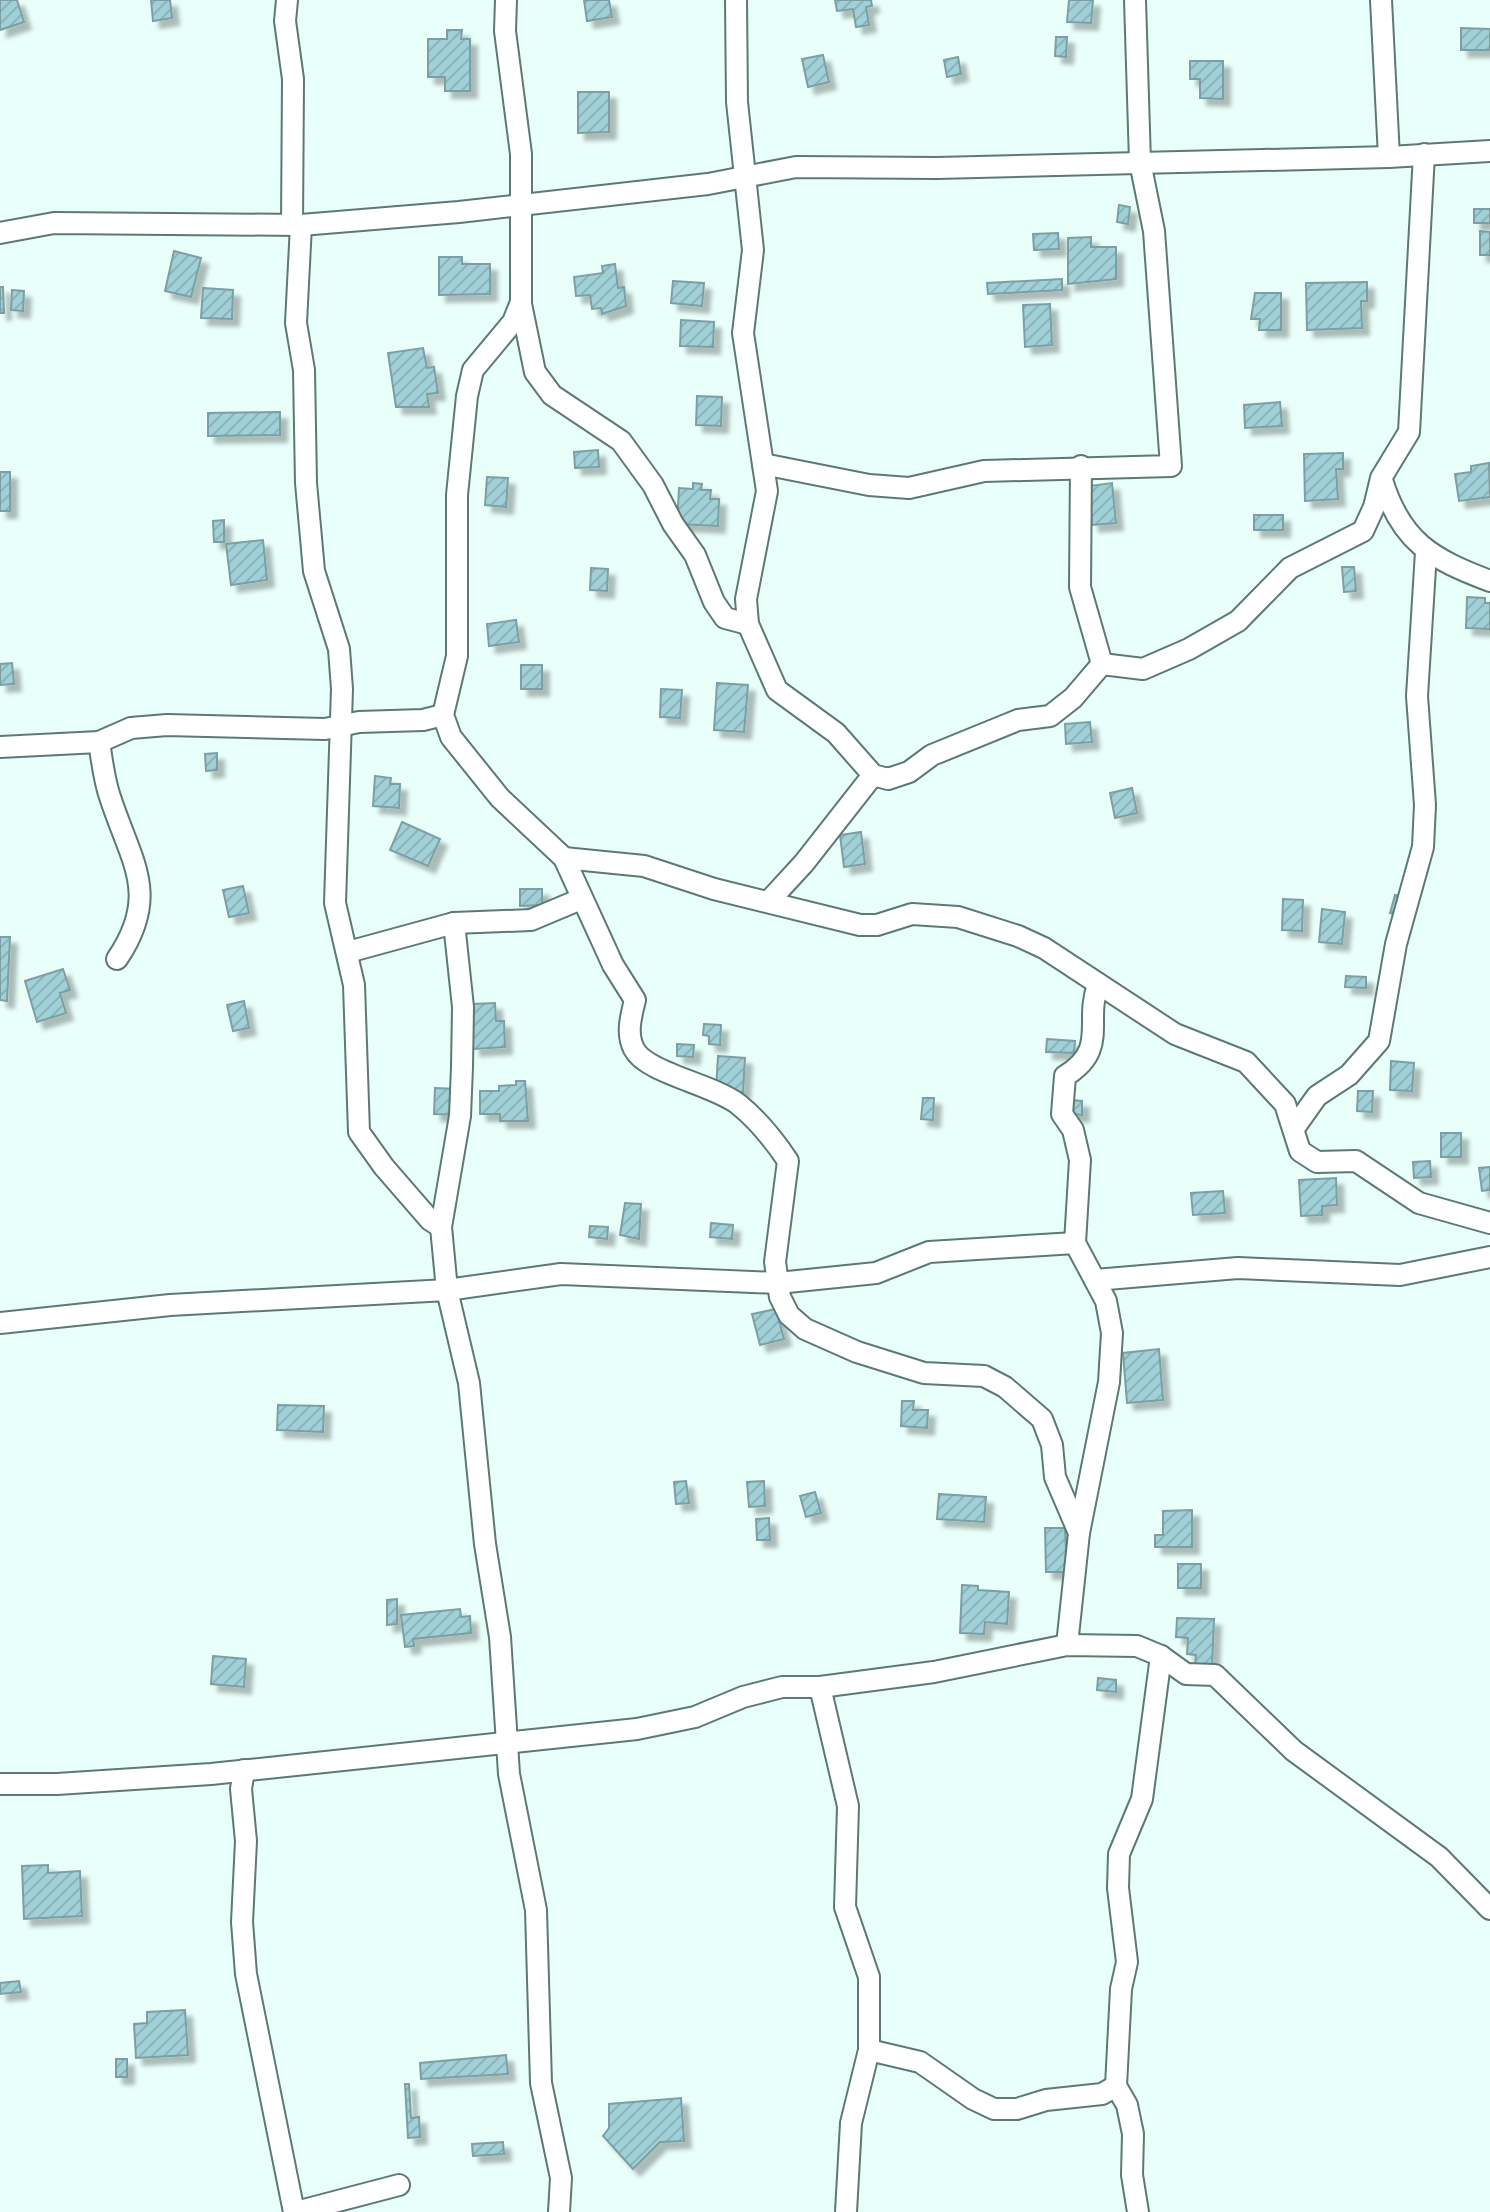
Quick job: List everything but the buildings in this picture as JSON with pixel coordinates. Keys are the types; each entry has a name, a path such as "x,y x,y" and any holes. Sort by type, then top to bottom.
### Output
{"street":[{"path":"287,0 285,21 293,79 296,323 307,416 309,523 314,571 339,649 341,726 335,903 354,985 359,1132 384,1167 441,1227"},
{"path":"506,0 505,31 521,154 521,302 535,372 552,395 621,441 653,485 673,524 695,555 714,602 725,618 748,624"},
{"path":"736,0 737,102 753,250 743,333 767,491 746,599 748,624 777,690 836,733 873,775 888,779 909,772 932,755 1018,720 1050,716 1073,698 1102,664"},
{"path":"763,464 869,485 909,488 984,471 1081,466 1171,466 1154,231 1140,162 1135,0"},
{"path":"1381,0 1389,157"},
{"path":"0,233 54,223 297,225 522,204 744,177 796,167 1389,157 1490,151"},
{"path":"1102,664 1143,669 1189,649 1238,621 1290,568 1363,531 1374,507 1381,478 1409,432 1424,154"},
{"path":"521,302 513,322 473,370 467,396 457,495 457,656 443,715 451,737 500,798 564,858 613,965 635,1000 629,1027 634,1049 646,1063 684,1076 737,1104 763,1128 788,1161 788,1178 775,1240 778,1283 789,1315 829,1342 924,1373 984,1376 1024,1403 1042,1419 1052,1445 1055,1477 1079,1533"},
{"path":"1081,466 1080,587 1102,664"},
{"path":"1381,478 1390,506 1407,533 1426,552 1490,581"},
{"path":"1295,1127 1317,1096 1349,1075 1379,1041 1396,944 1423,847 1425,805 1417,696 1426,552"},
{"path":"0,747 99,742 131,728 167,725 325,729 443,715"},
{"path":"99,742 109,794 141,889 136,931 117,959"},
{"path":"769,901 804,863 873,775"},
{"path":"564,858 644,866 714,889 860,925 877,925 912,914 958,917 1031,942 1175,1034 1246,1062 1285,1104 1295,1127 1300,1151 1317,1162 1356,1161 1419,1203 1490,1223"},
{"path":"348,952 454,923 531,920 581,899"},
{"path":"454,923 463,1007 460,1116 441,1227 447,1290 469,1383 485,1544 500,1637 509,1774 536,1910 541,2083 561,2178 559,2212"},
{"path":"1067,1645 1079,1533 1109,1382 1112,1333 1106,1301 1075,1243 1080,1160 1073,1130 1062,1114 1065,1076 1081,1067 1095,1038 1095,994 1098,985"},
{"path":"0,1323 170,1305 447,1290 561,1274 778,1283 801,1278 840,1279 876,1273 929,1252 1075,1243"},
{"path":"1095,1280 1238,1268 1400,1275 1490,1257"},
{"path":"0,1784 57,1784 244,1770 637,1729 695,1717 743,1697 782,1687 820,1687 934,1672 1067,1645 1137,1646 1161,1656 1186,1674 1215,1675 1294,1751 1439,1857 1490,1909"},
{"path":"1138,2212 1132,2175 1133,2134 1127,2105 1116,2086 1121,1989 1127,1962 1118,1888 1119,1854 1142,1799 1161,1656"},
{"path":"820,1687 848,1806 845,1907 852,1934 867,1964 869,2050 851,2123 846,2212"},
{"path":"244,1770 241,1789 246,1841 242,1922 246,1974 295,2212 399,2185"},
{"path":"869,2050 920,2062 973,2099 994,2109 1017,2109 1046,2100 1102,2094 1116,2086"}]}
